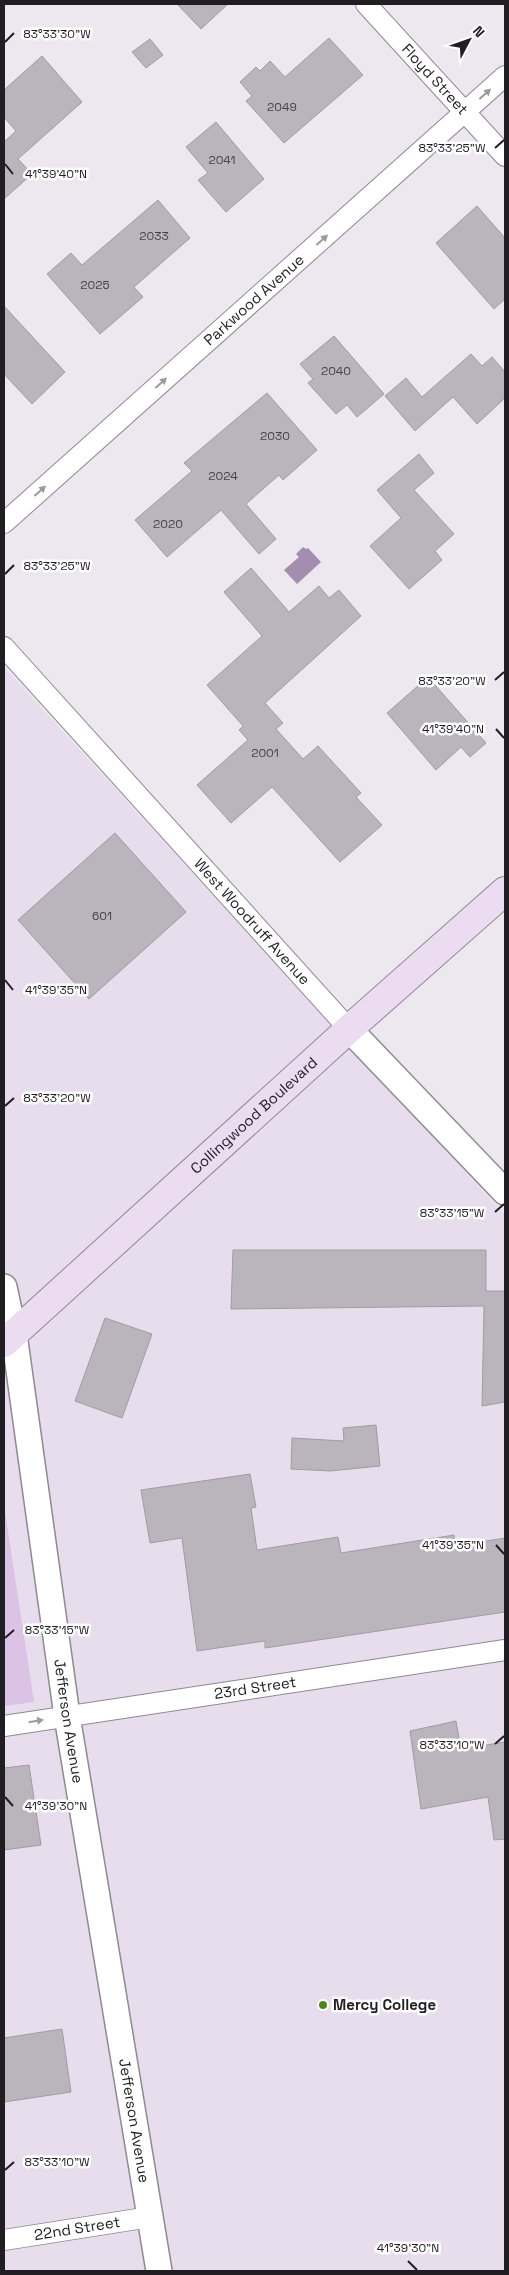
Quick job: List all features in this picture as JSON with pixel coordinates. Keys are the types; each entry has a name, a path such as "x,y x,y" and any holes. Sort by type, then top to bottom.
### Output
{"main road":[{"name":"Collingwood Boulevard","path":"9,1339 349,1029 505,891"}],"street":[{"name":"Floyd Street","path":"366,4 505,156"},
{"name":"Parkwood Avenue","path":"4,523 505,76"},
{"name":"West Woodruff Avenue","path":"4,647 349,1029 505,1192"},
{"name":"Jefferson Avenue","path":"4,1287 9,1339 67,1716 158,2271"},
{"name":"23rd Street","path":"4,1726 505,1650"},
{"name":"22nd Street","path":"4,2240 150,2217"}],"shaded area":[{"path":"303,547 308,548 321,562 297,584 284,570 299,557 296,554"},
{"path":"4,667 505,1215 505,2271 4,2271"},
{"path":"4,1505 34,1702 4,1706"}],"building":[{"path":"177,4 228,4 201,29"},
{"path":"329,38 363,75 284,143 246,101 252,96 240,82 256,67 260,71 270,61 285,77"},
{"path":"150,39 163,55 146,68 132,52"},
{"path":"42,56 82,102 18,159 32,174 4,199 4,142 16,131 4,117 4,90"},
{"path":"216,122 264,179 226,212 198,180 208,173 186,147"},
{"path":"158,200 190,238 134,287 143,297 100,334 47,274 71,253 82,265"},
{"path":"477,206 505,238 505,299 494,309 436,243"},
{"path":"4,306 65,372 32,404 4,374"},
{"path":"334,336 384,394 357,417 347,405 336,414 308,383 313,379 300,364"},
{"path":"471,354 482,366 492,357 505,372 505,398 477,424 453,397 415,431 385,396 406,378 422,397"},
{"path":"267,393 317,450 283,480 279,475 246,504 276,539 259,554 221,510 167,557 135,520 192,471 184,463"},
{"path":"419,454 434,473 414,490 454,534 435,551 442,560 409,589 370,546 401,518 377,490"},
{"path":"251,568 289,612 319,586 329,598 339,590 361,616 265,703 283,723 276,729 303,759 318,746 361,793 356,797 382,825 340,862 272,787 231,823 197,785 248,740 239,730 243,726 207,685 262,636 224,592"},
{"path":"428,677 486,743 470,757 461,747 436,770 387,713"},
{"path":"115,833 186,912 89,999 18,920"},
{"path":"233,1250 486,1250 486,1291 505,1291 505,1402 482,1406 484,1306 231,1309"},
{"path":"105,1318 152,1334 122,1418 75,1401"},
{"path":"376,1425 380,1466 330,1471 291,1469 292,1438 344,1441 343,1428"},
{"path":"250,1474 256,1507 251,1508 257,1550 338,1537 341,1553 454,1535 455,1546 505,1538 505,1612 265,1648 265,1641 197,1651 182,1538 150,1543 141,1490"},
{"path":"456,1721 461,1749 505,1742 505,1839 494,1840 488,1797 421,1809 410,1731"},
{"path":"29,1765 41,1845 4,1850 4,1768"},
{"path":"62,2029 71,2092 4,2102 4,2038"}],"place":[{"name":"Mercy College","path":"323,2005"}]}
